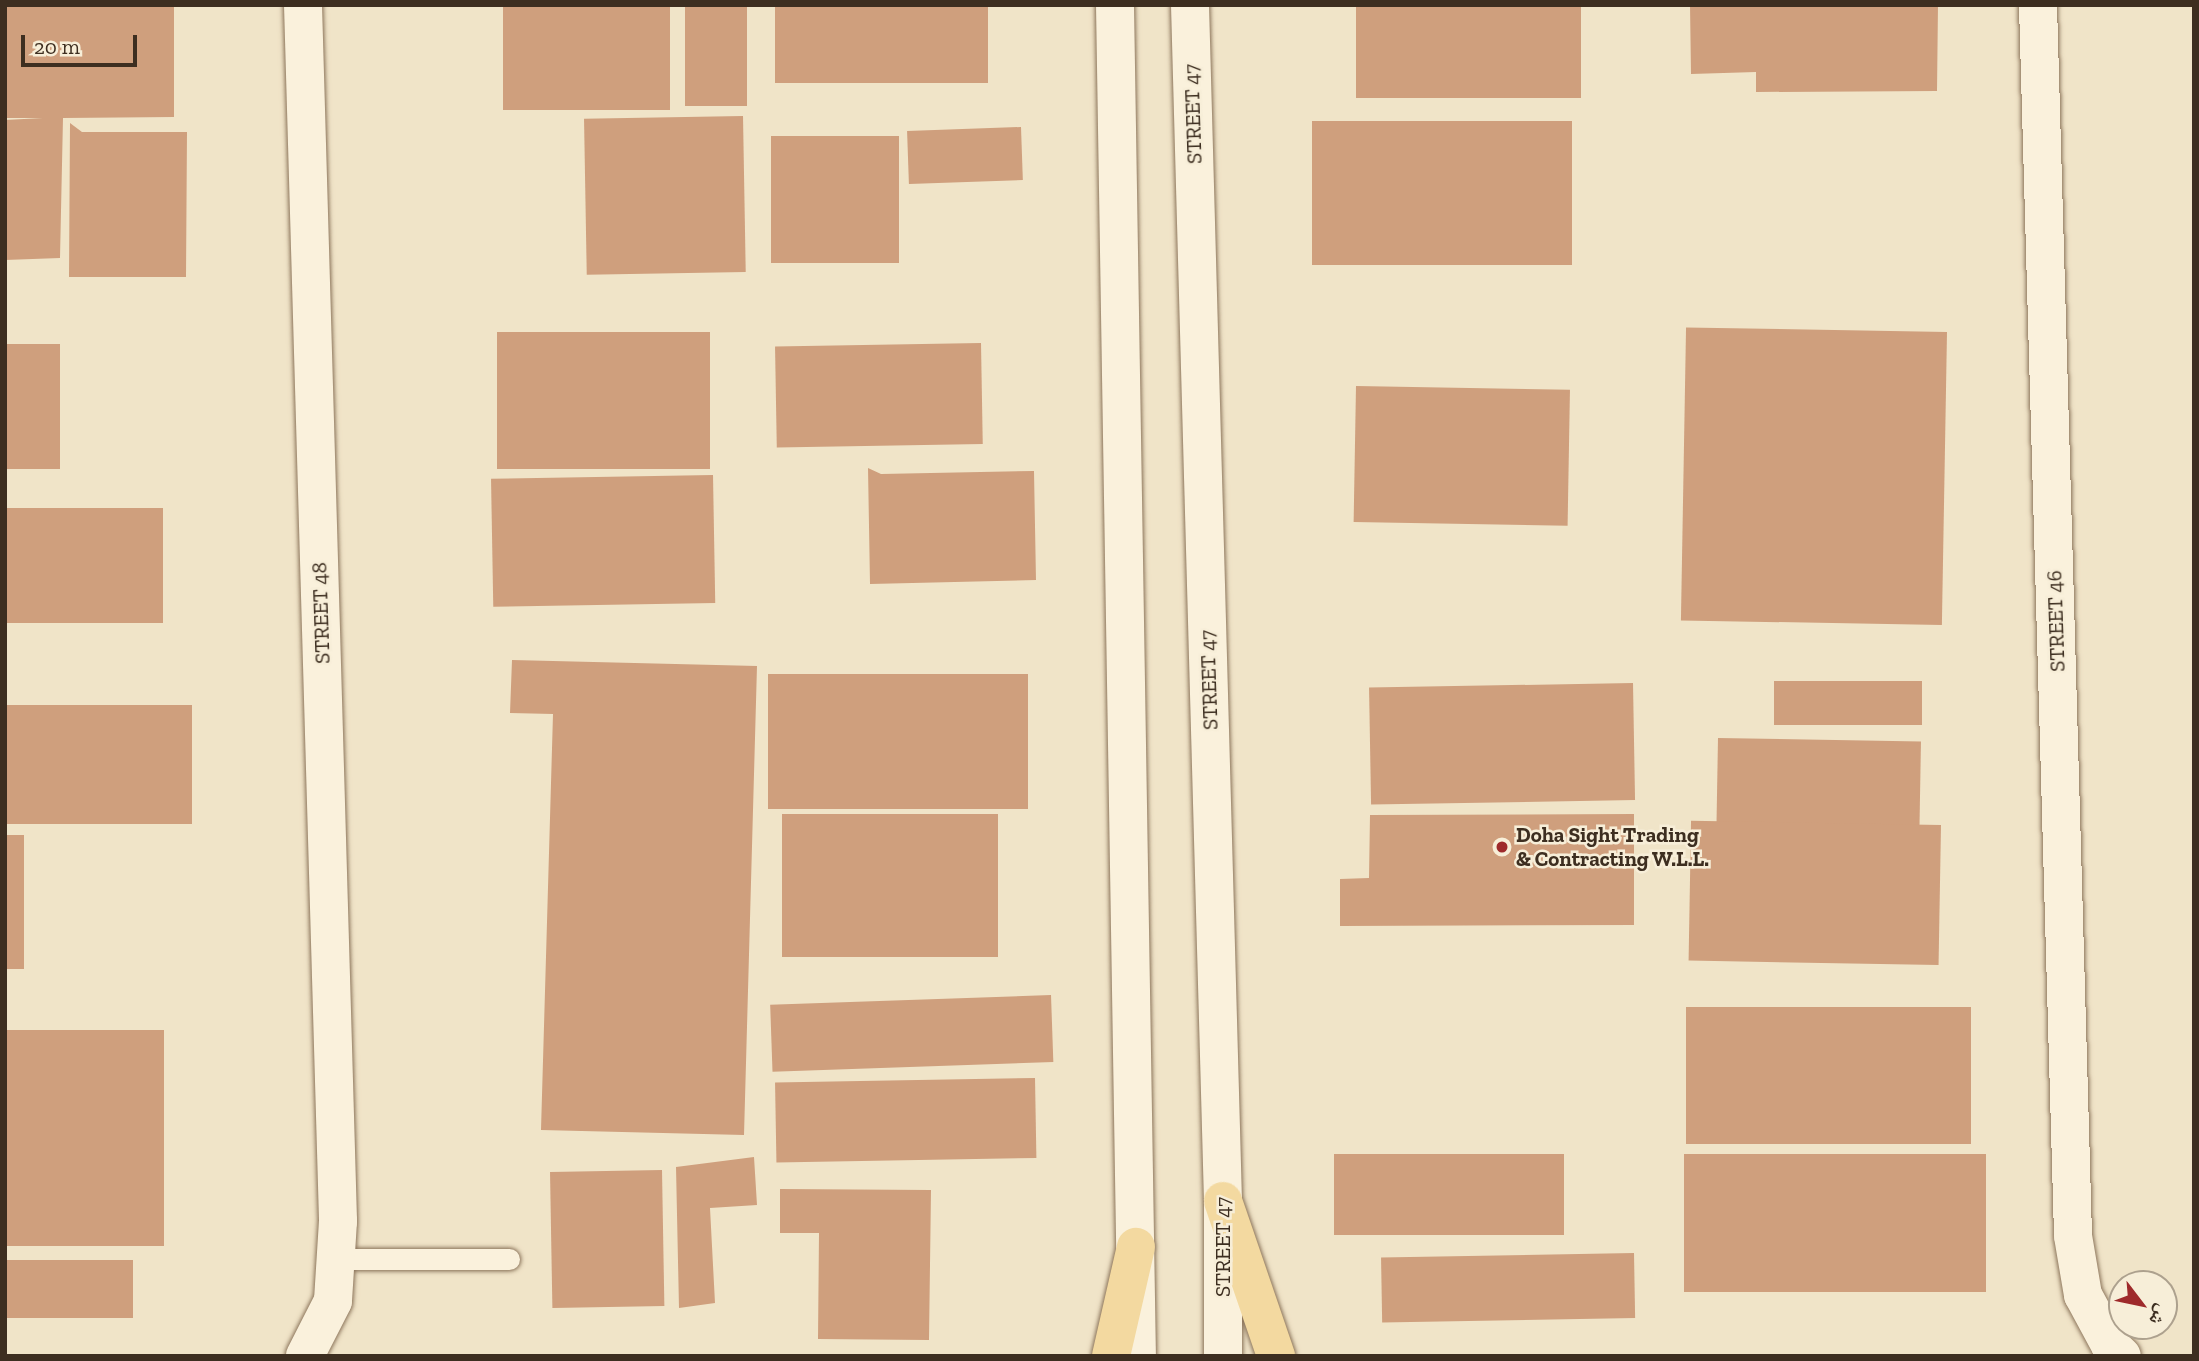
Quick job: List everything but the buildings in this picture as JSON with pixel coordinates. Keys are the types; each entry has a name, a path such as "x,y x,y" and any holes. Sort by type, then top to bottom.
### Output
{"main road":[{"path":"1223,1201 1276,1356"},
{"path":"1111,1356 1136,1247"}],"street":[{"name":"STREET 48","path":"303,5 338,1221 333,1301 305,1356"},
{"path":"1115,5 1137,1356"},
{"name":"STREET 47","path":"1190,5 1223,1201 1223,1356"},
{"name":"STREET 46","path":"2038,5 2073,1236 2083,1295 2110,1345 2122,1356"}],"lane":[{"path":"337,1259 509,1259"}],"place":[{"name":"Doha Sight Trading & Contracting W.L.L.","path":"1502,847"}]}
